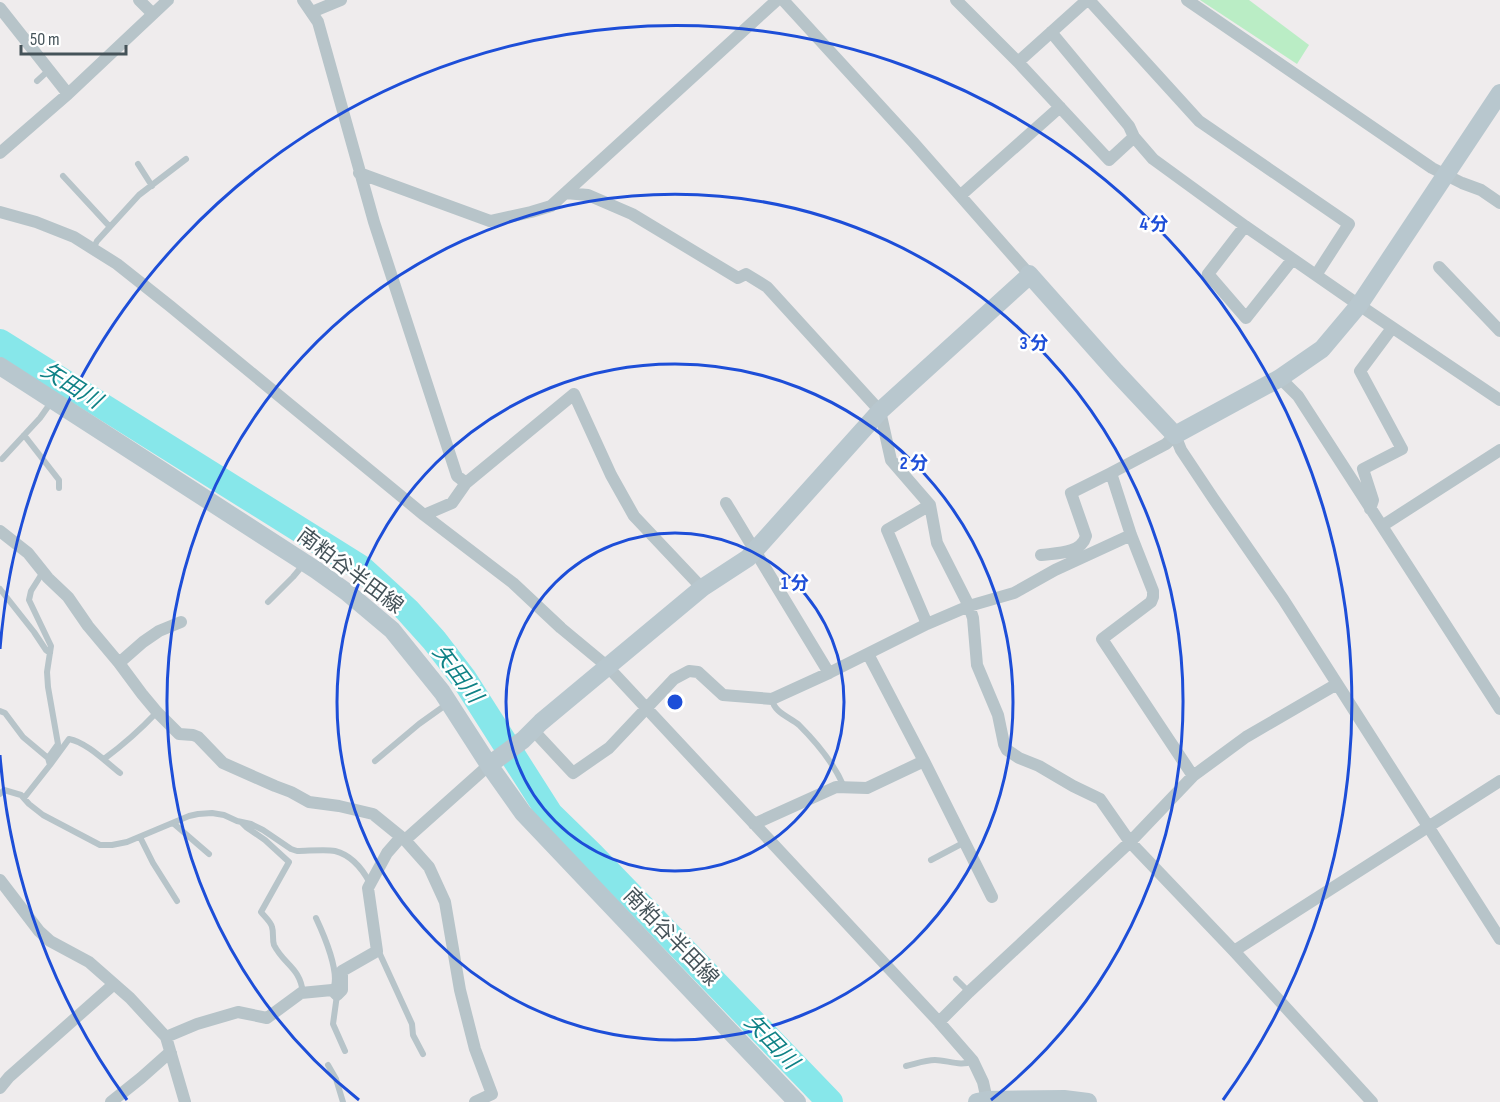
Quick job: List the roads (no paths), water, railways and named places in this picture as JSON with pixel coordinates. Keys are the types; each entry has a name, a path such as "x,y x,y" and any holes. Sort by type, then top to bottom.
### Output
{"street":[{"path":"139,0 153,14"},
{"path":"0,153 68,94 168,0"},
{"path":"303,0 318,22 374,222 457,476 466,483"},
{"path":"312,12 341,0"},
{"path":"359,173 490,221 551,206 777,0"},
{"path":"783,0 961,195 1109,365 1174,435 1188,460 1283,599 1500,939"},
{"path":"956,0 1018,62 1109,160 1134,137"},
{"path":"1018,62 1088,0 1199,121 1349,224 1316,275"},
{"path":"1187,0 1432,168 1481,190 1500,203"},
{"path":"0,8 68,94"},
{"path":"1051,32 1154,159 1292,260 1500,400"},
{"path":"1041,555 1064,553 1084,543 1086,536 1071,493 1166,444 1174,435 1280,378 1322,349 1359,305 1500,93"},
{"path":"961,195 1060,107"},
{"path":"565,193 588,195 632,214 738,278 746,274 760,281 880,411 891,460 930,505 938,543 969,606 973,618 977,665 998,716 1007,750 1100,799 1130,842 1234,951 1372,1102"},
{"path":"0,212 36,222 74,237 117,264 424,515 513,583 561,628 608,667 973,1061 983,1082 982,1101 1065,1099 1088,1102"},
{"path":"1245,226 1208,274 1246,318 1292,260"},
{"path":"1439,267 1500,332"},
{"path":"166,1037 197,1024 238,1012 267,1018 303,993 334,993 342,990 342,970 378,951 369,888 387,853 702,588 748,558 880,411 1030,274"},
{"path":"1370,509 1372,500 1363,469 1402,449 1360,371 1392,328"},
{"name":"南粕谷半田線","path":"0,366 305,562 348,593 392,630 442,692 523,813 797,1102"},
{"path":"1280,378 1298,396 1500,709"},
{"path":"424,515 452,503 466,483 574,394 611,475 633,516 702,588"},
{"path":"1382,526 1500,450"},
{"path":"1111,473 1131,535 1153,591 1153,597 1151,602 1102,639 1193,776"},
{"path":"726,503 829,673"},
{"path":"927,624 887,530 930,505"},
{"path":"0,531 28,553 68,597 88,626 157,712 178,734 198,737 223,763 309,802 373,814 403,838 429,867 445,902 459,990 475,1049 492,1094 475,1102"},
{"path":"528,735 573,773 609,748 674,679 689,671 698,672 723,695 772,699 927,624 969,606 1014,592 1055,570 1131,535"},
{"path":"119,663 159,631 181,622"},
{"path":"868,654 992,897"},
{"path":"939,1022 1130,842 1193,776 1246,737 1337,684"},
{"path":"754,824 836,787 867,788 924,761"},
{"path":"1234,951 1500,781"},
{"path":"0,880 39,931 50,941 89,962 166,1037 181,1101"},
{"path":"0,1088 9,1077 114,984"},
{"path":"111,1102 171,1053"}],"lane":[{"path":"37,81 49,70"},
{"path":"93,249 97,241 139,195 186,159"},
{"path":"138,164 152,186"},
{"path":"63,176 110,227"},
{"path":"2,459 40,418 53,400"},
{"path":"24,435 59,480 59,488"},
{"path":"268,602 305,562"},
{"path":"43,571 31,591 29,600 51,646 47,672 48,687 58,744 49,762"},
{"path":"0,589 46,651 50,653"},
{"path":"772,699 773,705 788,719 797,723 833,763 844,788"},
{"path":"375,761 419,724 449,703"},
{"path":"0,711 5,713 23,737 49,762"},
{"path":"104,759 157,712"},
{"path":"24,798 49,762 69,739 104,759 120,773"},
{"path":"0,795 4,790 21,795 43,816 100,844 112,845 127,842 198,814 224,815 263,830 297,851 332,850 341,853 362,870 370,884"},
{"path":"242,822 266,840 289,862 261,912 272,924 273,943 277,950 298,974 302,982 303,993"},
{"path":"173,823 209,854"},
{"path":"140,837 177,901"},
{"path":"931,861 965,842"},
{"path":"316,918 323,933 335,974 333,1024 345,1051"},
{"path":"378,951 412,1024 413,1035 423,1054"},
{"path":"956,979 969,992"},
{"path":"906,1065 930,1060 966,1064 973,1061"},
{"path":"328,1065 336,1079 343,1102"}],"waterway":[{"name":"矢田川","path":"0,342 361,568 407,610 464,679 550,814 830,1102"}]}
